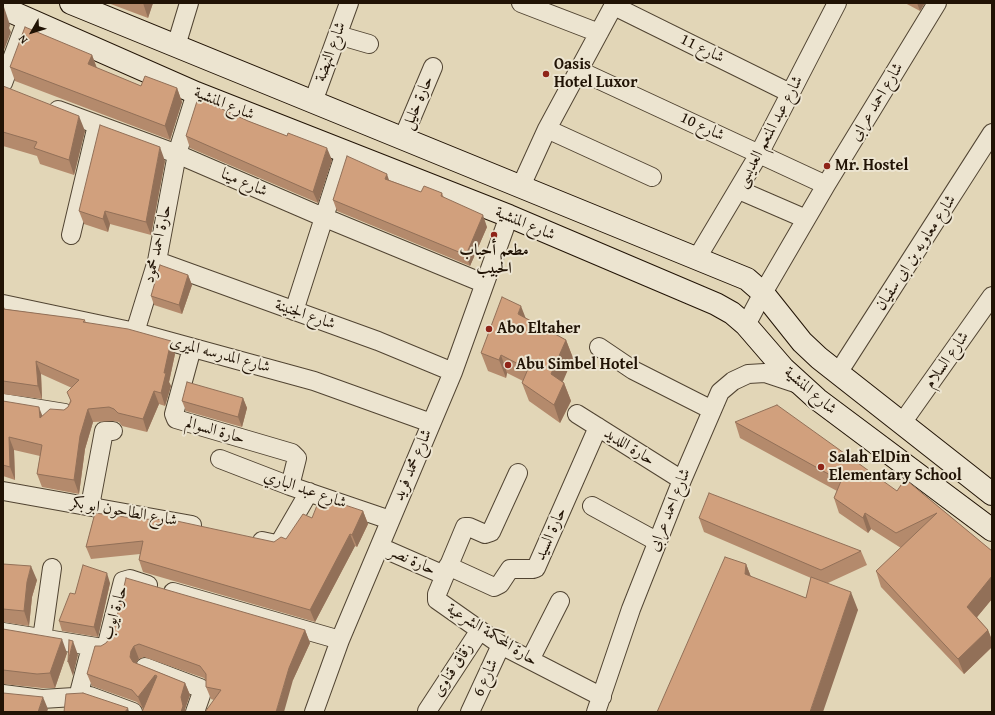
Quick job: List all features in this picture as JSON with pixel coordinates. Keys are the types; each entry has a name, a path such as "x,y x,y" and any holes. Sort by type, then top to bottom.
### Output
{"main road":[{"name":"شارع المنشية","path":"71,3 747,279 763,293 802,342 838,373 992,494"},
{"name":"شارع المنشية","path":"3,8 196,93 509,216 716,304 732,313 746,325 800,385 992,530"}],"street":[{"path":"176,46 189,3"},
{"name":"شارع النهضة","path":"313,102 350,3"},
{"path":"521,3 599,33"},
{"name":"شارع عبد المنعم العديسى","path":"697,258 739,190 759,154 837,3"},
{"name":"شارع احمد عرابى","path":"746,325 826,185 937,3"},
{"path":"521,186 547,129 615,4"},
{"name":"شارع 11","path":"615,4 790,93"},
{"path":"3,83 27,18"},
{"path":"338,35 370,44"},
{"name":"حارة خليل","path":"403,138 434,67"},
{"name":"شارع 10","path":"578,70 826,185"},
{"name":"حارة احمد محمود","path":"135,332 157,261 177,154 196,93"},
{"name":"شارع مينا","path":"39,102 177,154 323,217 483,283"},
{"path":"71,235 97,125"},
{"path":"547,129 652,177"},
{"name":"شارع معاويه بن ابى سفيان","path":"838,373 986,158 992,133"},
{"path":"294,311 345,152"},
{"path":"739,190 806,219"},
{"name":"شارع محمد فريد","path":"314,712 340,640 452,372 483,283 509,216"},
{"name":"شارع الجنينة","path":"157,261 378,341 452,372"},
{"name":"شارع السلام","path":"902,423 992,296"},
{"name":"شارع المدرسه الميرى","path":"3,304 135,332 314,381 431,423"},
{"path":"599,347 633,370 712,410"},
{"name":"حارة السوالم","path":"192,348 174,414 176,419 292,453 297,458 290,486"},
{"name":"شارع احمد عرابى","path":"599,704 631,610 682,480 720,392 733,380 748,374 765,373 800,385"},
{"path":"3,403 65,413"},
{"name":"حارة اللديد","path":"577,414 682,480"},
{"name":"حارة السيد","path":"446,571 494,587 500,584 510,569 536,568 598,427"},
{"path":"90,506 104,431 113,431"},
{"name":"شارع عبد الباري","path":"220,459 290,486 390,520"},
{"path":"446,571 465,527 469,527 485,534 491,532 518,473"},
{"name":"شارع الطاحون ابو بكر","path":"3,491 205,528"},
{"path":"249,538 271,544 280,542 309,492"},
{"path":"592,506 658,542"},
{"name":"حارة نصر","path":"380,546 446,571"},
{"path":"42,639 52,568"},
{"name":"حارة المحكمة الشرعية","path":"446,571 437,594 437,600 501,644 530,660 599,704"},
{"name":"حارة ايوب","path":"3,632 100,649 107,644 121,584 126,579 340,640"},
{"path":"530,660 560,601"},
{"name":"زقاق قناوى","path":"427,710 480,630"},
{"name":"شارع 6","path":"470,712 501,644"},
{"path":"78,697 90,647"},
{"path":"145,667 200,688 201,695 195,712"},
{"path":"3,694 42,699 90,696 133,712"}],"building":[{"path":"25,27 92,55 88,64 141,86 145,76 177,88 165,126 10,67"},
{"path":"3,86 79,116 69,160 34,148 37,142 3,132"},
{"path":"198,98 248,121 287,136 288,133 327,148 313,192 186,136"},
{"path":"100,125 160,147 146,222 105,211 103,219 79,211"},
{"path":"347,156 387,174 385,179 421,192 424,186 442,193 441,196 483,215 466,255 333,200"},
{"path":"160,265 188,275 179,305 151,296"},
{"path":"502,297 521,306 518,314 566,340 551,374 564,383 554,405 522,383 528,369 501,355 499,360 481,353"},
{"path":"3,309 80,319 85,320 83,322 128,329 171,341 161,393 154,391 143,419 118,413 109,407 88,409 80,436 74,480 37,474 42,445 9,437 10,467 3,465 3,401 39,407 40,418 50,409 64,410 68,407 71,401 67,392 79,380 36,361 38,386 3,381"},
{"path":"187,382 243,398 238,417 182,401"},
{"path":"777,405 897,491 905,479 992,551 992,576 967,607 988,630 958,659 876,571 937,513 896,533 865,513 863,518 834,498 841,481 735,422"},
{"path":"709,493 861,551 821,570 699,518"},
{"path":"330,500 363,511 352,535 350,534 310,610 139,560 143,541 86,547 95,513 140,519 172,520 274,542 281,537 286,539 303,514 312,518 318,503 327,508"},
{"path":"725,557 746,564 745,574 806,598 811,577 851,592 810,712 657,712"},
{"path":"3,564 31,566 27,582 24,611 3,609"},
{"path":"83,565 107,573 94,627 59,621 70,593 75,594"},
{"path":"126,578 305,630 289,668 276,712 205,712 221,690 206,687 206,674 200,666 139,644 134,646 131,651 130,657 133,662 185,683 181,697 183,706 181,712 142,712 157,676 155,675 138,697 132,690 87,674 95,646 101,646 106,643 113,634"},
{"path":"3,629 62,639 50,673 37,674 3,670"},
{"path":"69,640 73,641 68,662"},
{"path":"3,693 43,697 38,712 3,712"},
{"path":"83,693 128,708 125,712 64,712 66,694"}],"place":[{"name":"Oasis Hotel Luxor","path":"546,74"},
{"name":"Mr. Hostel","path":"827,166"},
{"name":"مطعم أحباب الحبيب","path":"494,235"},
{"name":"Abo Eltaher","path":"489,329"},
{"name":"Abu Simbel Hotel","path":"508,365"},
{"name":"Salah ElDin Elementary School","path":"821,467"}]}
